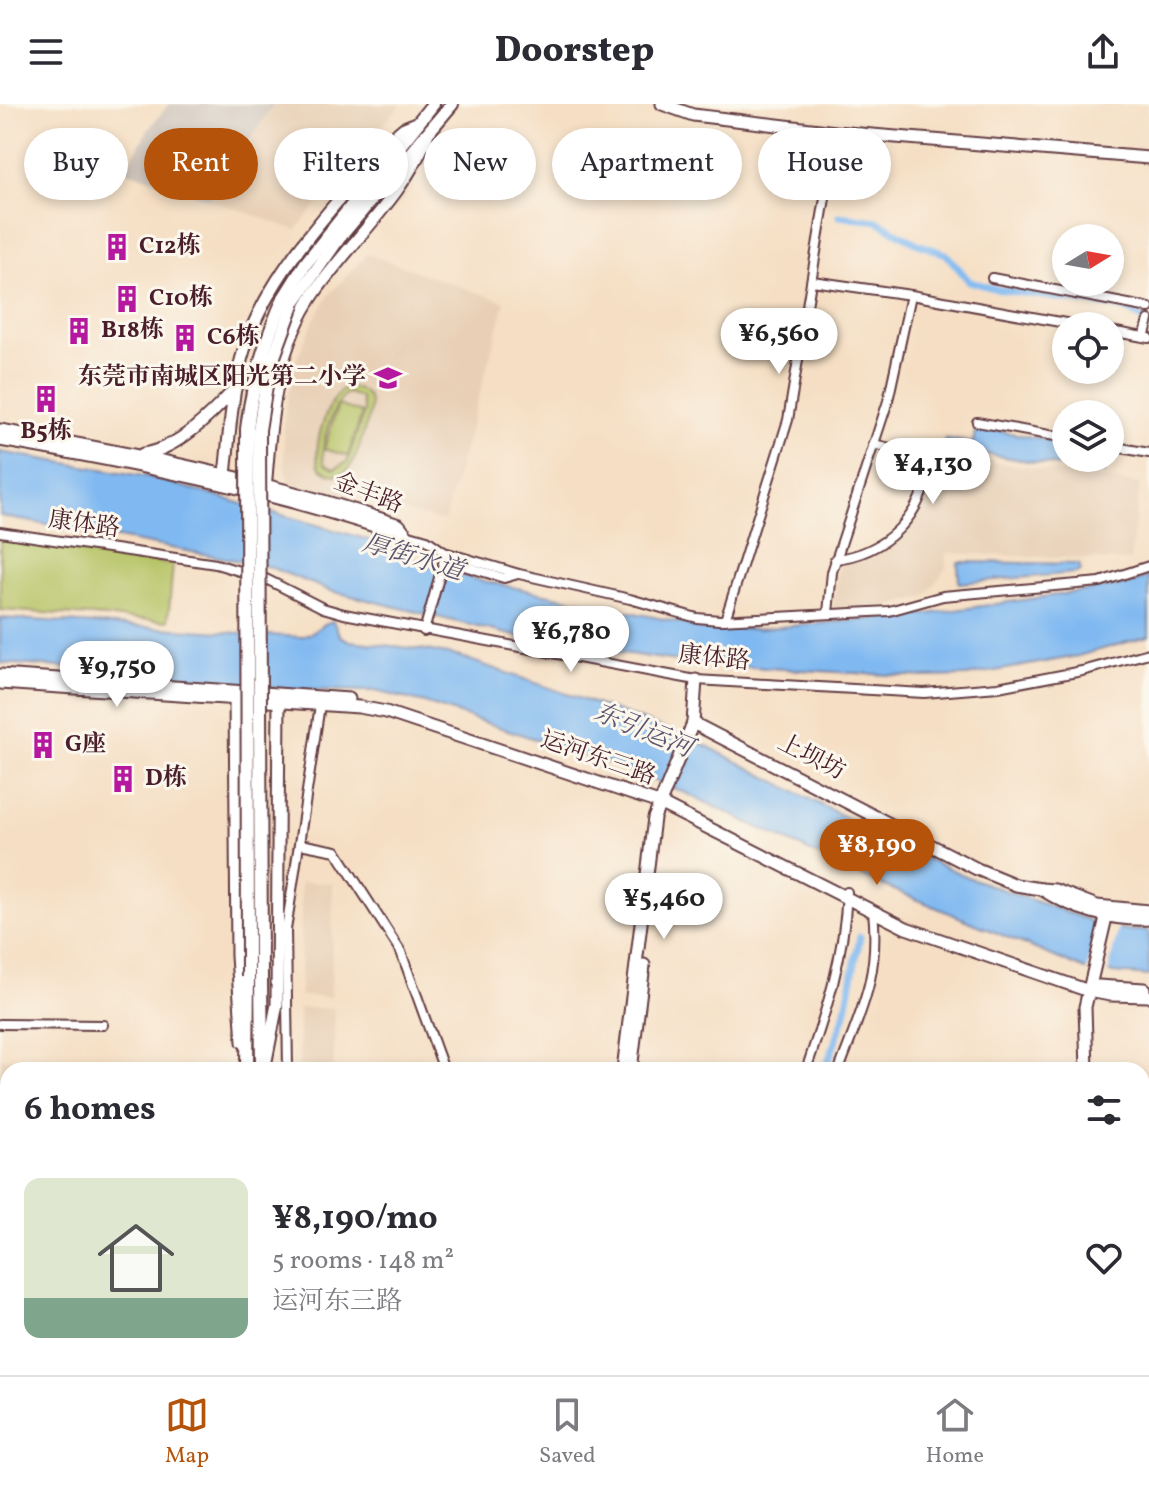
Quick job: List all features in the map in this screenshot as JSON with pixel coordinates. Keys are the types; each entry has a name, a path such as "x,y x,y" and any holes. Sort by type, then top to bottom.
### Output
{"main road":[{"path":"248,1062 254,977 259,430 268,373 289,300 306,263 433,104"},
{"path":"431,128 452,104"},
{"path":"289,300 424,137"},
{"path":"254,977 262,1062"}],"street":[{"path":"662,104 693,115 802,128"},
{"path":"225,480 236,389 250,334 266,299 291,260 391,139 404,128 419,122"},
{"path":"891,137 1149,158"},
{"path":"265,490 276,382 300,317 316,291 413,168 424,142"},
{"path":"725,620 788,420 825,200"},
{"path":"992,278 1149,308"},
{"path":"812,281 1052,321"},
{"path":"828,613 828,594 835,559 888,401 911,295"},
{"path":"1124,334 1147,338 1149,320"},
{"path":"134,454 156,451 170,443 195,426 236,389"},
{"path":"977,422 1052,435"},
{"name":"金丰路","path":"0,430 134,454 265,490 406,534"},
{"name":"金丰路","path":"0,440 225,480"},
{"path":"835,559 873,550 895,534 916,506 927,481 928,466 921,455 873,444"},
{"path":"1124,449 1149,453"},
{"name":"康体路","path":"0,532 216,564 266,579 333,612 696,680 954,692 1082,671 1149,653"},
{"path":"406,534 427,540 444,552 519,574 697,618 725,620 889,611 943,596 1100,582 1149,566"},
{"path":"424,631 444,560 504,578 519,574"},
{"name":"运河东三路","path":"0,675 235,695"},
{"path":"624,1062 654,818 691,728 696,680"},
{"name":"运河东三路","path":"0,683 358,700 427,717 662,802 847,895 943,937 1094,984 1149,988"},
{"path":"235,695 237,956 246,1062"},
{"path":"265,1062 277,1004 279,697"},
{"name":"运河东三路","path":"279,697 386,712 662,802"},
{"path":"288,1062 286,930 320,705"},
{"name":"上坝坊","path":"691,728 977,869 1110,915 1149,919"},
{"path":"632,1062 662,802"},
{"path":"300,844 336,851 401,952 441,1062"},
{"path":"809,1062 833,992 845,927 847,895"},
{"name":"运河东三路","path":"847,895 906,928 942,942 1149,996"},
{"path":"842,1062 871,984 875,947 873,911"},
{"name":"上坝坊","path":"1110,915 1149,911"},
{"path":"1087,1062 1084,1018 1110,915"},
{"path":"1094,984 1094,1062"},
{"path":"0,1024 103,1025"}],"shaded area":[{"path":"169,104 274,104 258,128 150,128"},
{"path":"274,104 401,104 381,128 274,128 274,200 321,200 296,230 212,200 258,200 258,128"},
{"path":"144,137 144,177 128,171 128,165"},
{"name":"东莞市南城区阳光第二小学","path":"367,254 505,302 444,521 290,484 285,471 284,418 294,365 316,316 330,294"},
{"path":"987,461 1140,484 1130,561 947,553 946,568 926,596 890,606 833,608 839,564 890,549 914,521 936,482 971,476 976,465"},
{"path":"301,882 333,883 331,997 300,996"},
{"path":"299,1008 334,1008 334,1062 299,1062"},
{"path":"0,1058 28,1062 0,1062"}],"green space":[{"path":"346,387 361,390 367,395 370,407 354,459 345,472 338,475 320,468 317,449 322,424 339,392","holes":["348,393 361,398 364,412 347,462 334,469 325,464 323,457 328,426 343,397"]},
{"path":"338,405 362,413 348,456 324,449"},
{"path":"0,538 173,564 168,621 0,610"}],"water":[{"path":"976,427 1052,441 1052,465 985,454 973,459 962,472 941,470 945,439 973,443"},
{"path":"0,452 149,477 376,542 409,559 474,579 706,628 757,629 928,614 1131,584 1149,576 1149,636 1078,656 967,676 925,677 698,664 532,640 331,591 267,566 0,516"},
{"path":"958,562 1079,564 1081,570 1076,573 959,583"},
{"name":"东引运河","path":"0,618 300,637 333,621 340,636 350,641 461,657 699,742 910,851 970,878 1094,922 1126,930 1149,931 1149,976 1088,971 868,879 688,794 624,768 425,703 375,691 295,690 136,672 0,663"}],"pier":[{"path":"1098,920 1119,925 1107,978 1086,973"}],"waterway":[{"path":"839,216 877,221 918,244 946,254 969,281 996,289 1124,308 1142,319"},
{"path":"828,1062 845,1014 860,937"}],"place":[{"name":"C12栋","path":"117,247"},
{"name":"C10栋","path":"127,299"},
{"name":"B18栋","path":"79,331"},
{"name":"C6栋","path":"185,338"},
{"name":"东莞市南城区阳光第二小学","path":"388,378"},
{"name":"B5栋","path":"46,399"},
{"name":"G座","path":"43,745"},
{"name":"D栋","path":"123,779"}],"water label":[{"name":"厚街水道","path":"413,558"}]}
